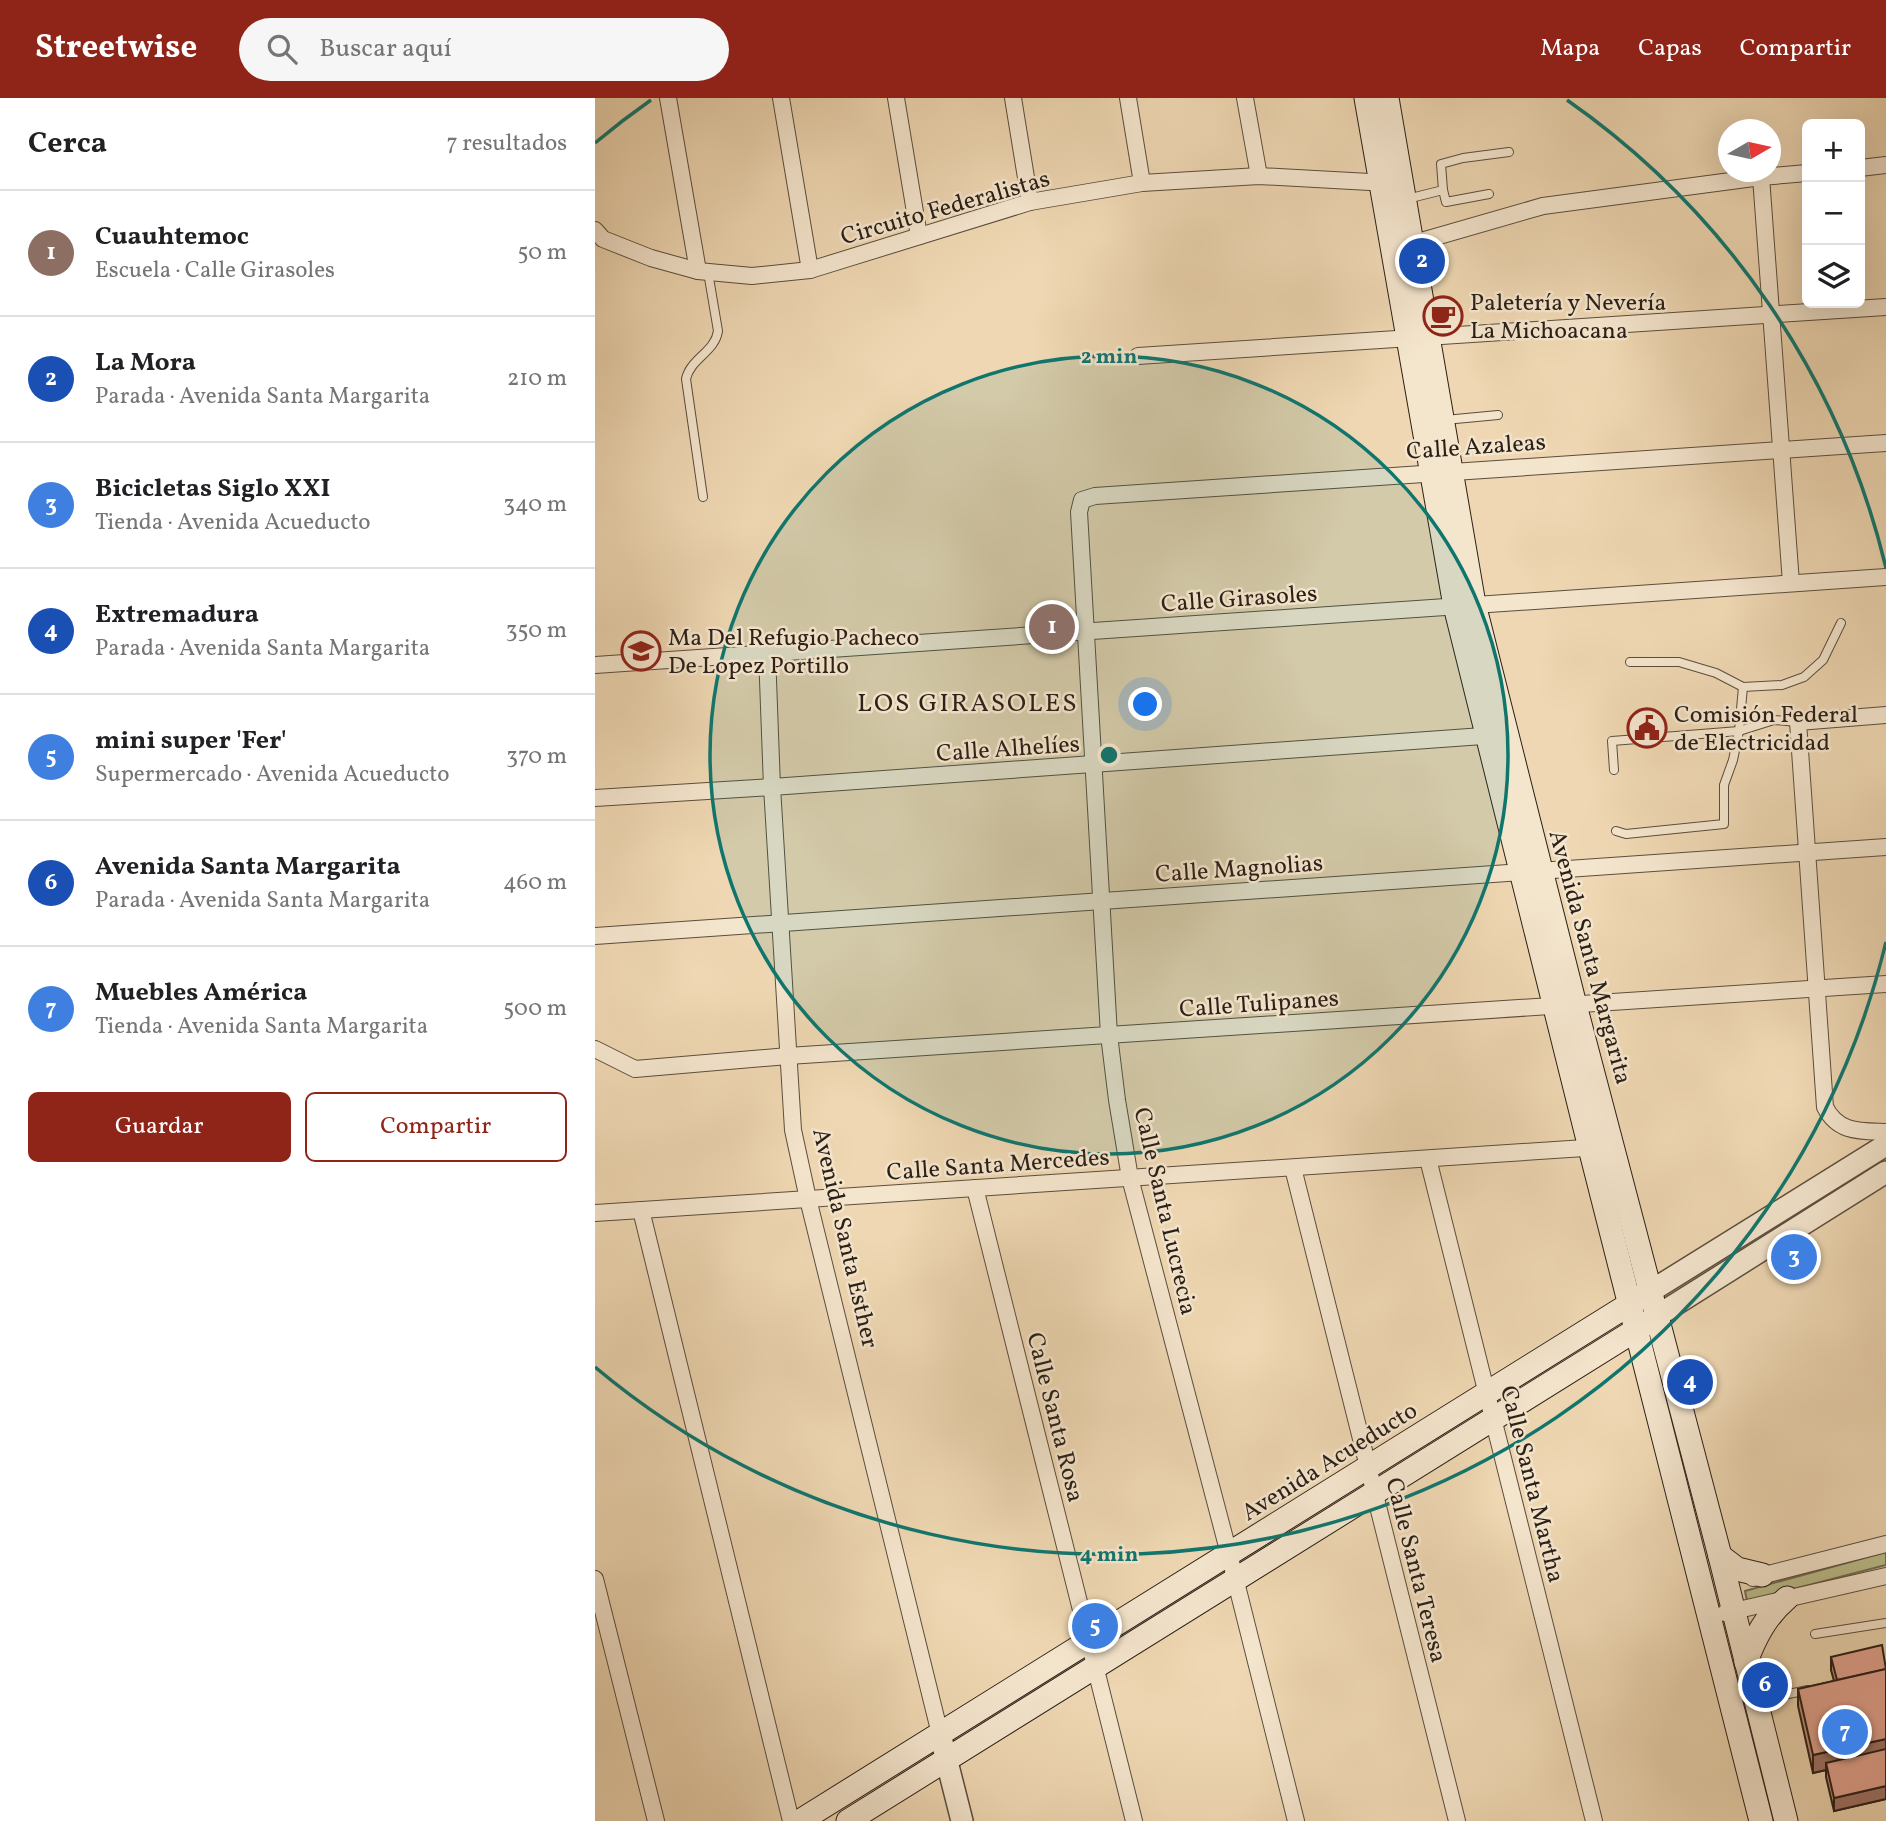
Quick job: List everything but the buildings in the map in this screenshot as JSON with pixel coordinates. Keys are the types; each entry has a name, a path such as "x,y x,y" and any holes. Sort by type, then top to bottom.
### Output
{"main road":[{"name":"Avenida Santa Margarita","path":"1366,98 1411,244 1418,339 1442,420 1441,471"},
{"name":"Avenida Santa Margarita","path":"1387,98 1395,188 1464,605 1565,1005 1590,1149 1761,1821"},
{"name":"Avenida Santa Margarita","path":"1565,1005 1613,1145 1786,1821"},
{"name":"Avenida Acueducto","path":"800,1821 1651,1291"},
{"name":"Avenida Acueducto","path":"848,1821 1657,1316"},
{"path":"1720,1556 1737,1569 1762,1576"},
{"path":"1746,1662 1768,1617 1787,1598"}],"street":[{"path":"668,98 703,271"},
{"path":"781,98 810,270"},
{"path":"897,98 919,236"},
{"path":"1013,98 1030,202"},
{"path":"1128,98 1142,183"},
{"path":"1245,98 1259,176"},
{"path":"1865,167 1886,165"},
{"path":"1781,175 1802,173"},
{"name":"Circuito Federalistas","path":"595,230 603,239 651,258 703,271 752,276 810,270 1030,202 1142,183 1259,176 1395,188"},
{"path":"1411,244 1543,206 1723,182"},
{"path":"1761,182 1791,583"},
{"path":"1138,356 1886,307"},
{"name":"Calle Azaleas","path":"1079,512 1082,500 1095,496 1886,443"},
{"name":"Calle Santa Lucrecia","path":"1079,512 1109,1035 1117,1100 1130,1178 1296,1821"},
{"name":"Calle Girasoles","path":"595,665 1886,577"},
{"name":"Avenida Santa Esther","path":"767,653 772,788 793,1130 962,1821"},
{"path":"1886,715 1798,722 1825,1107 1830,1117 1840,1125 1886,1132"},
{"name":"Calle Alhelíes","path":"595,798 772,788 1497,735"},
{"path":"595,792 595,798"},
{"name":"Calle Magnolias","path":"595,936 1886,847"},
{"name":"Calle Tulipanes","path":"595,1049 635,1069 788,1056 1886,984"},
{"name":"Avenida Acueducto","path":"1651,1291 1886,1144"},
{"name":"Calle Santa Mercedes","path":"595,1213 1590,1149 1613,1145"},
{"name":"Calle Santa Martha","path":"1427,1159 1594,1821"},
{"name":"Calle Santa Teresa","path":"1293,1168 1457,1821"},
{"name":"Avenida Acueducto","path":"1657,1316 1886,1172"},
{"name":"Calle Santa Rosa","path":"975,1188 1134,1821"},
{"path":"641,1210 791,1821"},
{"path":"1702,1591 1886,1544"},
{"path":"1709,1617 1886,1576"},
{"path":"595,1579 656,1821"}],"lane":[{"path":"1489,194 1445,202 1441,164 1509,152"},
{"path":"1395,188 1443,190"},
{"path":"703,271 718,331 717,338 690,367 686,380 703,497"},
{"path":"1442,420 1498,415"},
{"path":"1630,662 1679,662 1716,673 1743,687 1782,685 1804,677 1823,660 1841,623"},
{"path":"1616,831 1626,834 1724,824 1724,785 1739,731 1743,687"},
{"path":"1614,770 1612,741 1739,731 1774,720 1798,722"},
{"path":"1815,1634 1886,1623"},
{"path":"1756,1700 1821,1687"}],"green space":[{"path":"1886,1552 1886,1565 1747,1601 1745,1591"}],"place":[{"name":"La Mora","path":"1422,261"},
{"name":"Paletería y Nevería La Michoacana","path":"1443,316"},
{"name":"Cuauhtemoc","path":"1052,627"},
{"name":"Ma Del Refugio Pacheco De Lopez Portillo","path":"641,651"},
{"name":"Comisión Federal de Electricidad","path":"1647,728"},
{"name":"Bicicletas Siglo XXI","path":"1794,1257"},
{"name":"Extremadura","path":"1690,1382"},
{"name":"mini super 'Fer'","path":"1095,1626"},
{"name":"Avenida Santa Margarita","path":"1765,1685"},
{"name":"Muebles América","path":"1845,1732"}],"district":[{"name":"LOS GIRASOLES","path":"968,702"}]}
